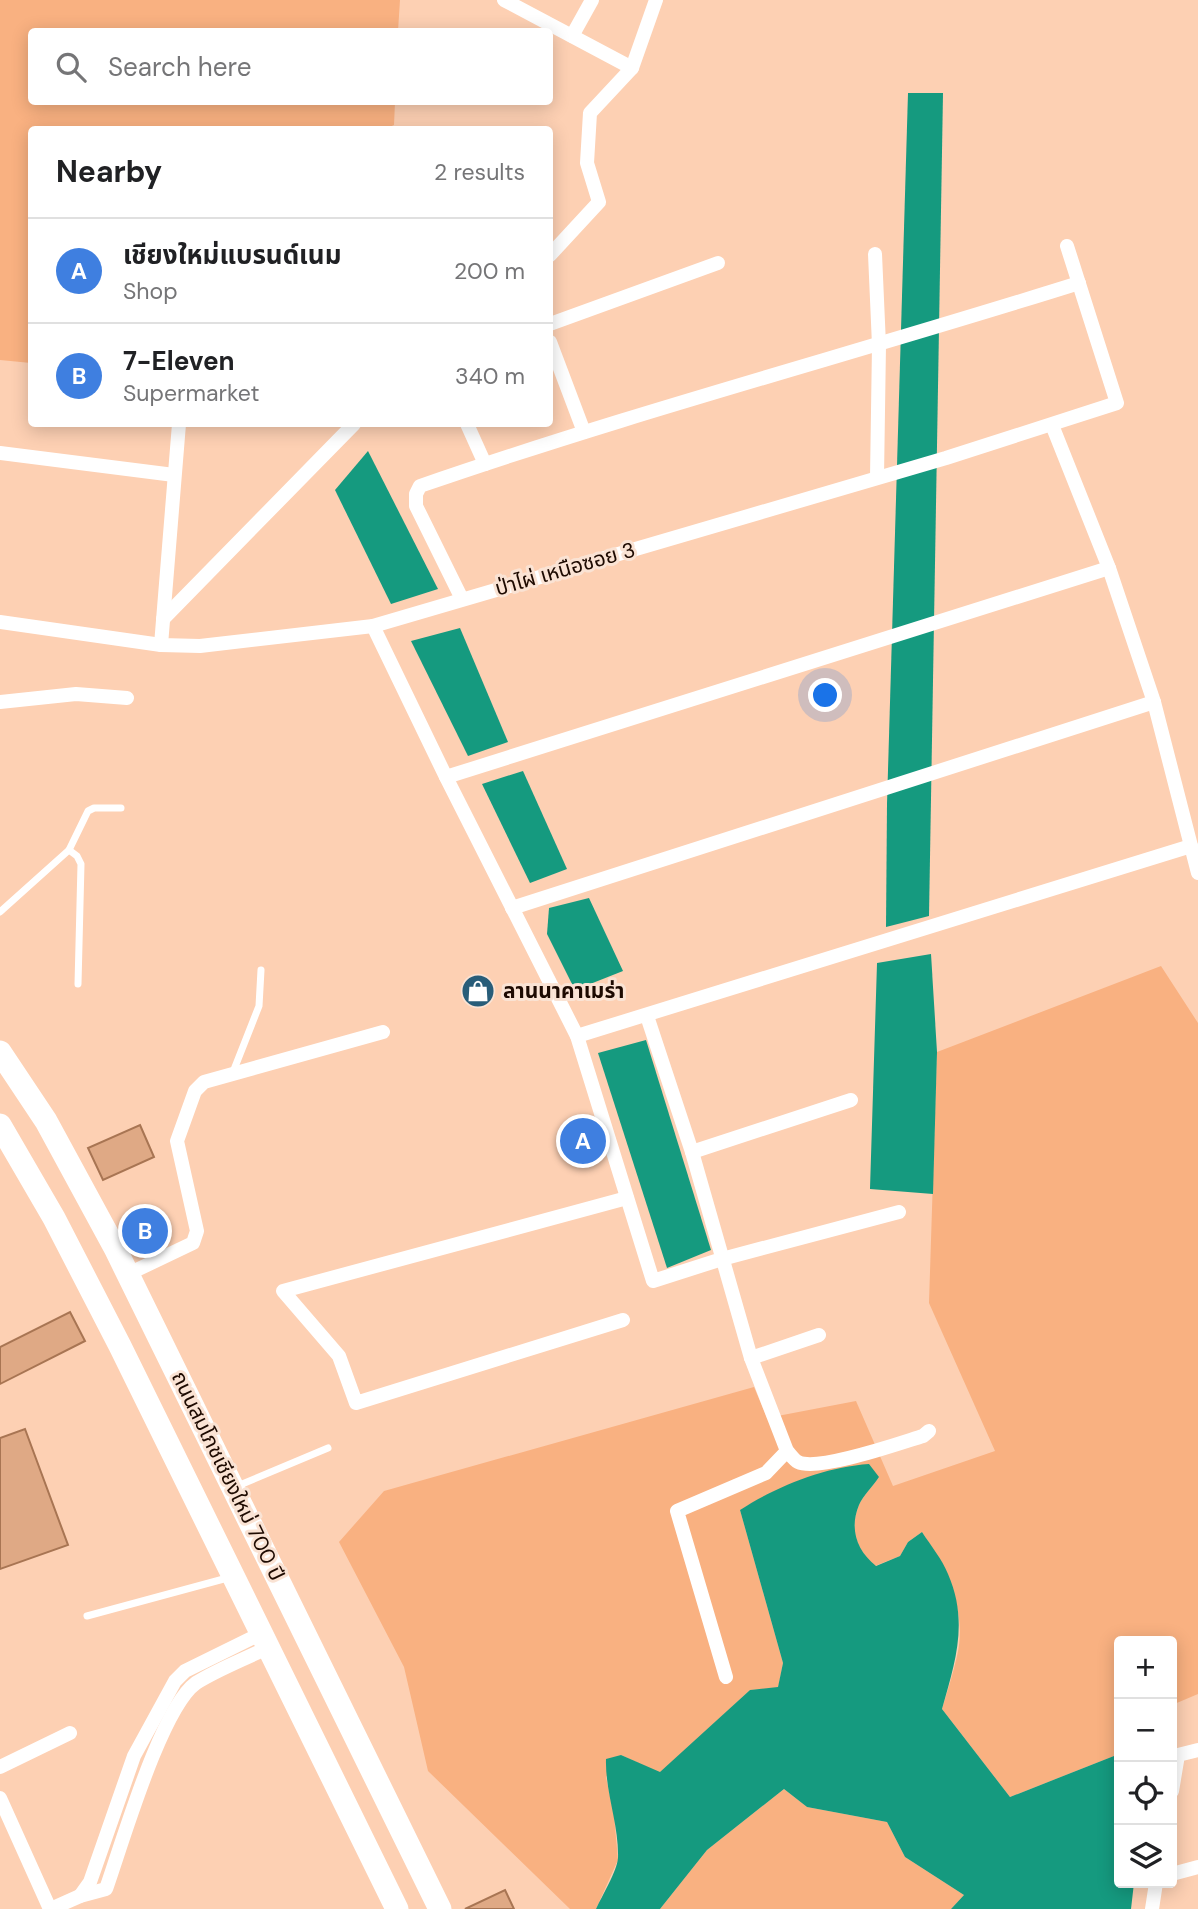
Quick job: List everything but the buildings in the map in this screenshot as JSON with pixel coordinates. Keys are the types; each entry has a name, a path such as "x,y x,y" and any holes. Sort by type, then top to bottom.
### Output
{"main road":[{"name":"ถนนสมโภชเชียงใหม่ 700 ปี","path":"0,1052 46,1121 128,1274 440,1909"},
{"name":"ถนนสมโภชเชียงใหม่ 700 ปี","path":"0,1125 60,1228 397,1909"}],"street":[{"path":"504,0 632,68"},
{"path":"572,36 592,0"},
{"path":"553,252 599,202 587,163 590,113 632,68 656,0"},
{"path":"462,599 416,506 416,494 420,486 584,432 1079,283 1067,246"},
{"path":"875,254 879,345 877,477"},
{"path":"553,323 718,263"},
{"name":"ป่าไผ่ เหนือซอย 3","path":"0,622 161,645 200,646 373,626 1052,425 1117,404 1079,283"},
{"path":"553,350 584,432"},
{"path":"1052,425 1110,568 1154,702 1198,873"},
{"path":"161,645 179,427"},
{"path":"163,619 351,427"},
{"path":"468,427 485,464"},
{"path":"0,453 174,475"},
{"path":"446,777 1110,568"},
{"path":"373,626 577,1036 653,1281 722,1259 899,1212"},
{"path":"0,702 76,694 127,698"},
{"path":"512,908 1154,702"},
{"path":"577,1036 1191,846"},
{"path":"647,1016 692,1152 751,1358 787,1451 798,1462 808,1464 869,1454 923,1436 929,1431"},
{"path":"128,1274 193,1243 196,1239 197,1231 177,1141 195,1091 204,1082 383,1032"},
{"path":"692,1152 850,1100"},
{"path":"623,1320 356,1402 339,1356 282,1291 627,1198"},
{"path":"751,1358 819,1335"},
{"path":"726,1678 677,1511 766,1472 787,1451"},
{"path":"0,1798 51,1909 80,1896 106,1889 151,1758 181,1698 195,1684 265,1640"},
{"path":"0,1767 70,1733"},
{"path":"1177,1762 1178,1755 1198,1750"},
{"path":"1177,1873 1198,1867"},
{"path":"1152,1909 1155,1888"}],"lane":[{"path":"0,912 68,850 88,811 94,808 121,808"},
{"path":"68,850 77,856 81,864 78,984"},
{"path":"233,1073 259,1006 261,970"},
{"path":"234,1488 328,1448"},
{"path":"87,1616 234,1576"}],"shaded area":[{"path":"0,0 400,0 398,28 28,28 28,105 395,105 394,125 28,126 28,363 0,360"},
{"path":"1161,966 1198,1023 1198,1694 1177,1703 1177,1636 1114,1636 1114,1756 1010,1797 942,1709 960,1639 957,1606 947,1575 922,1532 908,1542 900,1556 875,1566 859,1546 855,1523 861,1502 879,1477 836,1469 770,1493 740,1510 783,1663 778,1688 750,1690 660,1773 621,1755 606,1777 614,1815 618,1860 596,1909 570,1909 428,1771 404,1667 339,1542 384,1491 754,1387 767,1418 856,1401 893,1486 995,1451 929,1303 937,1052"},
{"path":"784,1789 807,1807 887,1822 905,1857 964,1895 951,1909 660,1909 707,1850"}],"water":[{"path":"908,93 943,93 929,916 886,927 887,804"},
{"path":"368,451 438,589 391,604 335,490"},
{"path":"460,628 508,742 468,756 411,641"},
{"path":"523,771 567,869 530,883 482,784"},
{"path":"589,898 623,971 575,990 547,934 549,908"},
{"path":"931,954 937,1052 933,1194 870,1189 877,963"},
{"path":"646,1040 711,1250 667,1268 598,1053"},
{"path":"869,1464 879,1477 856,1514 857,1539 869,1560 876,1566 900,1556 908,1542 922,1532 943,1563 954,1592 959,1626 955,1659 942,1709 1010,1797 1114,1756 1114,1888 1133,1888 1131,1909 951,1909 964,1895 905,1857 887,1822 807,1807 784,1789 707,1850 660,1909 596,1909 618,1858 606,1759 621,1755 660,1772 750,1690 778,1687 783,1663 740,1510 802,1479"}],"place":[{"name":"ลานนาคาเมร่า","path":"478,991"},
{"name":"เชียงใหม่แบรนด์เนม","path":"583,1141"},
{"name":"7-Eleven","path":"145,1231"}]}
